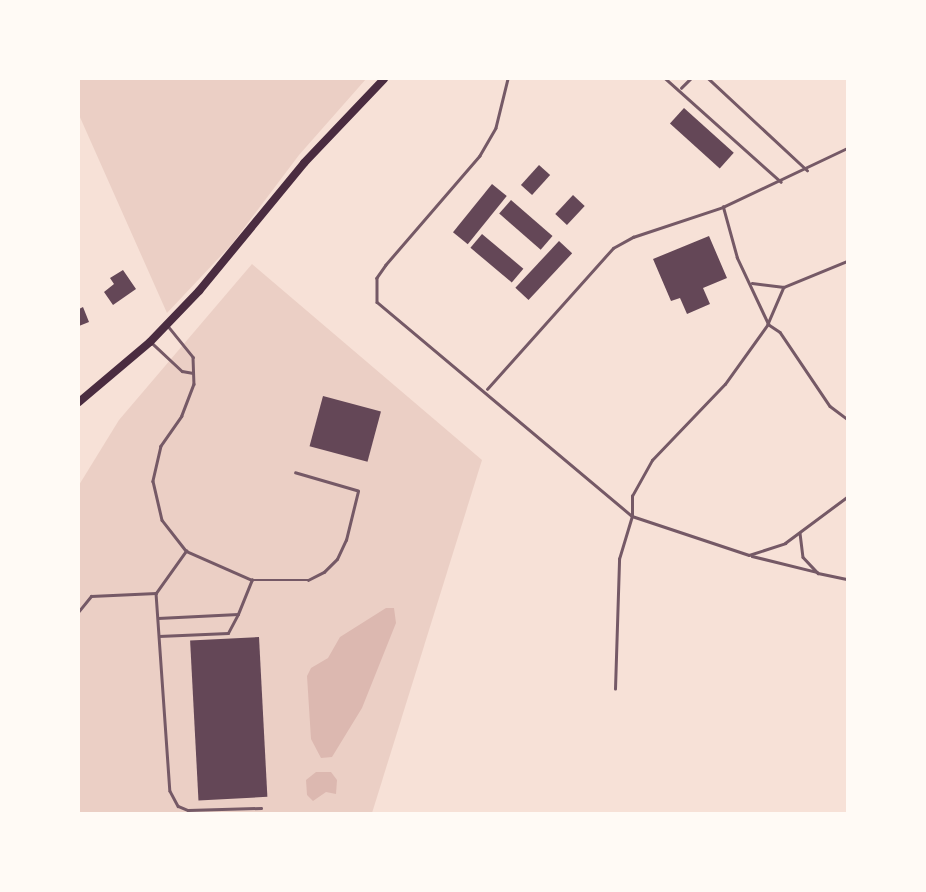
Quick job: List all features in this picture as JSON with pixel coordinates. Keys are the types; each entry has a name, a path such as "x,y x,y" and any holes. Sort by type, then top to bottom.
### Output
{"main road":[{"path":"79,402 150,342 231,257 336,125 384,79"}],"lane":[{"path":"508,79 495,128 480,156 386,265 375,288 377,302 486,390 632,516 749,555 847,579"},
{"path":"666,79 681,88 781,182"},
{"path":"681,88 690,79"},
{"path":"709,79 807,170"},
{"path":"486,390 612,248 633,237 723,207 807,170 847,148"},
{"path":"723,207 737,258 768,324 780,332 831,406 847,419"},
{"path":"750,283 784,286 847,261"},
{"path":"615,690 619,559 632,516 632,496 652,460 725,384 768,324 784,286"},
{"path":"166,325 193,357 193,373 190,398 161,446 153,481 162,520 186,551 252,580 308,580 337,559 346,540 358,491 296,474"},
{"path":"150,342 182,371 193,373"},
{"path":"749,555 768,551 800,533 847,497"},
{"path":"800,533 803,557 818,573"},
{"path":"186,551 156,593 170,791 178,806 188,810 261,807"},
{"path":"159,636 228,633 252,580"},
{"path":"79,611 92,596 156,593"},
{"path":"158,618 238,614"}],"shaded area":[{"path":"79,79 366,79 299,155 232,244 167,313 79,115"},
{"path":"252,264 482,460 372,813 79,813 79,485 119,420"},
{"path":"386,608 394,608 396,623 362,708 332,757 321,758 311,739 307,676 311,668 328,658 340,637"},
{"path":"316,772 331,772 337,780 336,794 326,792 313,801 307,795 306,780"}],"building":[{"path":"684,108 734,153 720,168 670,124"},
{"path":"539,165 550,175 532,195 521,185"},
{"path":"492,184 507,196 468,244 453,232"},
{"path":"573,195 585,206 567,225 555,214"},
{"path":"511,200 553,236 541,250 499,214"},
{"path":"482,234 523,269 512,282 470,248"},
{"path":"709,236 727,278 703,288 710,304 687,314 680,298 671,301 653,259"},
{"path":"559,241 572,253 529,300 515,288"},
{"path":"123,270 136,289 113,305 104,292 114,284 110,278"},
{"path":"83,307 89,322 79,326 79,309"},
{"path":"323,396 381,412 367,462 310,446"},
{"path":"259,637 267,797 198,800 190,641"}]}
